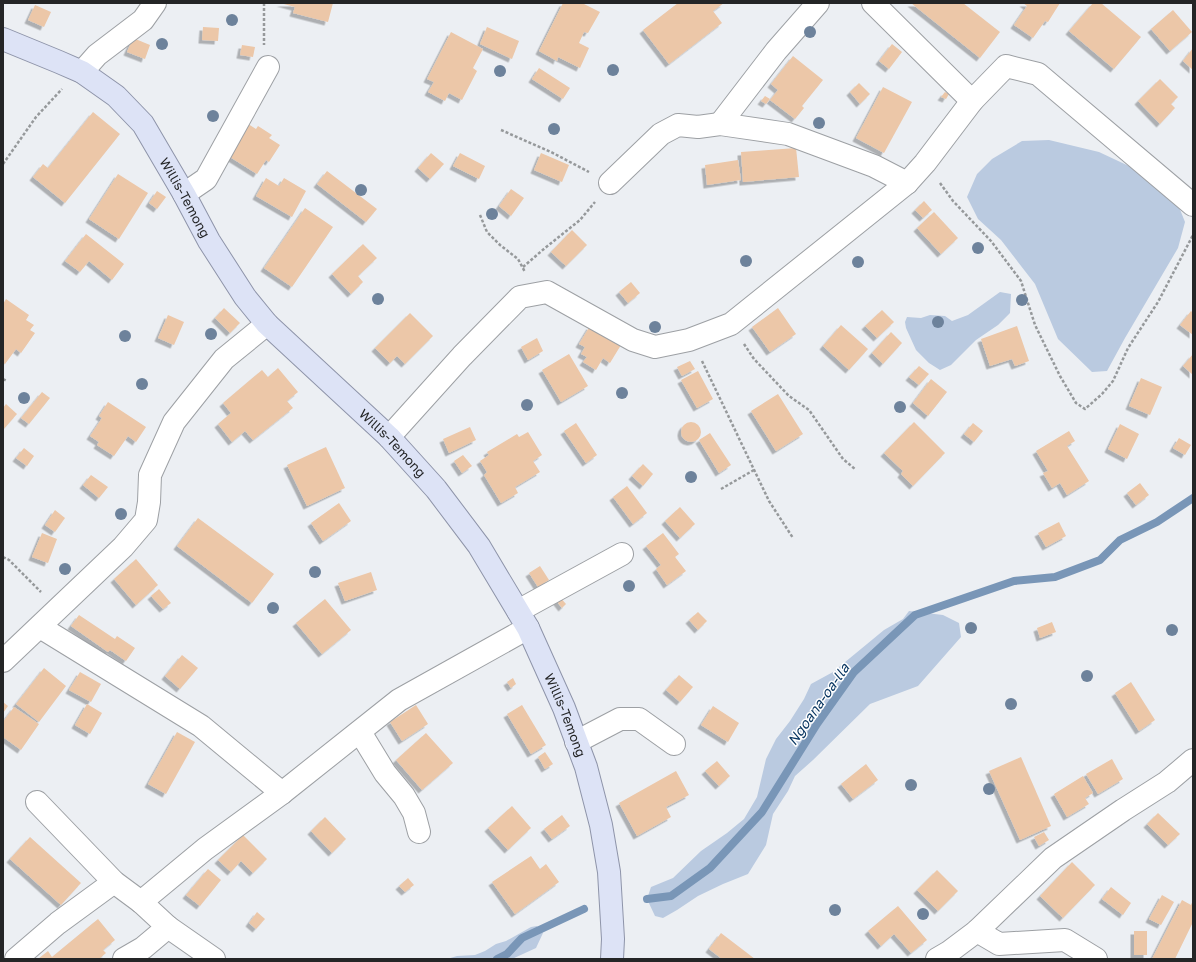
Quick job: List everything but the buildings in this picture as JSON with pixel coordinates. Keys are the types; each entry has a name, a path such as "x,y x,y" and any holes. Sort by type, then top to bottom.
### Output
{"main road":[{"name":"Willis-Temong","path":"3,39 76,70 116,96 143,124 184,194 209,241 245,297 267,324 389,437 436,490 479,546 523,620 564,708 586,767 602,833 609,872 612,959"}],"street":[{"path":"76,70 143,20 155,3"},
{"path":"720,124 776,51 818,3"},
{"path":"873,3 972,101"},
{"path":"389,437 462,356 520,297 547,292 633,340 655,347 689,340 731,324 907,183 926,163 972,101 1006,66 1038,74 1193,205"},
{"path":"184,194 206,179 268,67"},
{"path":"610,183 661,134 678,126 698,127 720,124 788,134 874,166 907,183"},
{"path":"3,661 123,547 146,520 149,502 150,475 174,422 224,359 267,324"},
{"path":"140,902 205,849 282,793 400,700 622,554"},
{"path":"40,626 201,726 282,793"},
{"path":"576,742 620,719 639,719 674,744"},
{"path":"360,732 385,773 404,796 414,813 419,832"},
{"path":"937,959 977,931 1053,858 1167,782 1193,760"},
{"path":"37,802 114,882 140,902 168,927 214,959"},
{"path":"16,959 58,923 114,882"},
{"path":"124,959 143,948 168,927"},
{"path":"977,931 999,944 1065,940 1096,959"}],"path":[{"path":"264,3 264,49 268,67"},
{"path":"3,164 36,117 62,89 76,70"},
{"path":"501,130 551,152 610,183 580,220 523,267"},
{"path":"926,163 953,201 991,241 1021,281 1035,324 1060,376 1076,403 1085,409 1102,394 1113,381 1128,348 1158,302 1193,235"},
{"path":"480,215 487,232 500,245 518,259 527,275 534,295"},
{"path":"731,324 754,359 789,396 809,410 843,459 855,469"},
{"path":"689,340 704,365 769,501 793,538"},
{"path":"3,379 7,381"},
{"path":"721,489 754,470"},
{"path":"3,557 9,560 60,608"}],"shaded area":[{"path":"1049,140 1099,152 1131,167 1179,207 1185,222 1178,248 1107,371 1092,372 1058,339 1035,284 1001,240 978,219 967,197 977,174 992,159 1022,141"},
{"path":"1000,292 1011,294 1010,313 998,325 976,340 951,365 940,370 929,363 916,350 906,328 905,322 907,317 921,318 930,315 945,316 952,321 968,315"},
{"path":"909,611 943,615 959,623 961,637 918,686 870,704 795,776 788,791 773,814 766,845 748,874 698,896 663,918 655,916 647,899 651,887 673,878 701,851 744,819 757,797 766,759 776,739 804,699 811,684 833,672 884,630 903,619"},
{"path":"537,926 543,933 536,948 512,959 447,959 457,956 475,955 496,944 506,941 531,927"}],"waterway":[{"name":"Ngoana-oa-lla","path":"647,899 671,896 710,868 762,812 817,724 854,672 915,615 1014,581 1055,577 1100,560 1120,540 1157,522 1193,498"},
{"name":"Ngoana-oa-lla","path":"497,959 507,954 522,938 584,909"}]}
